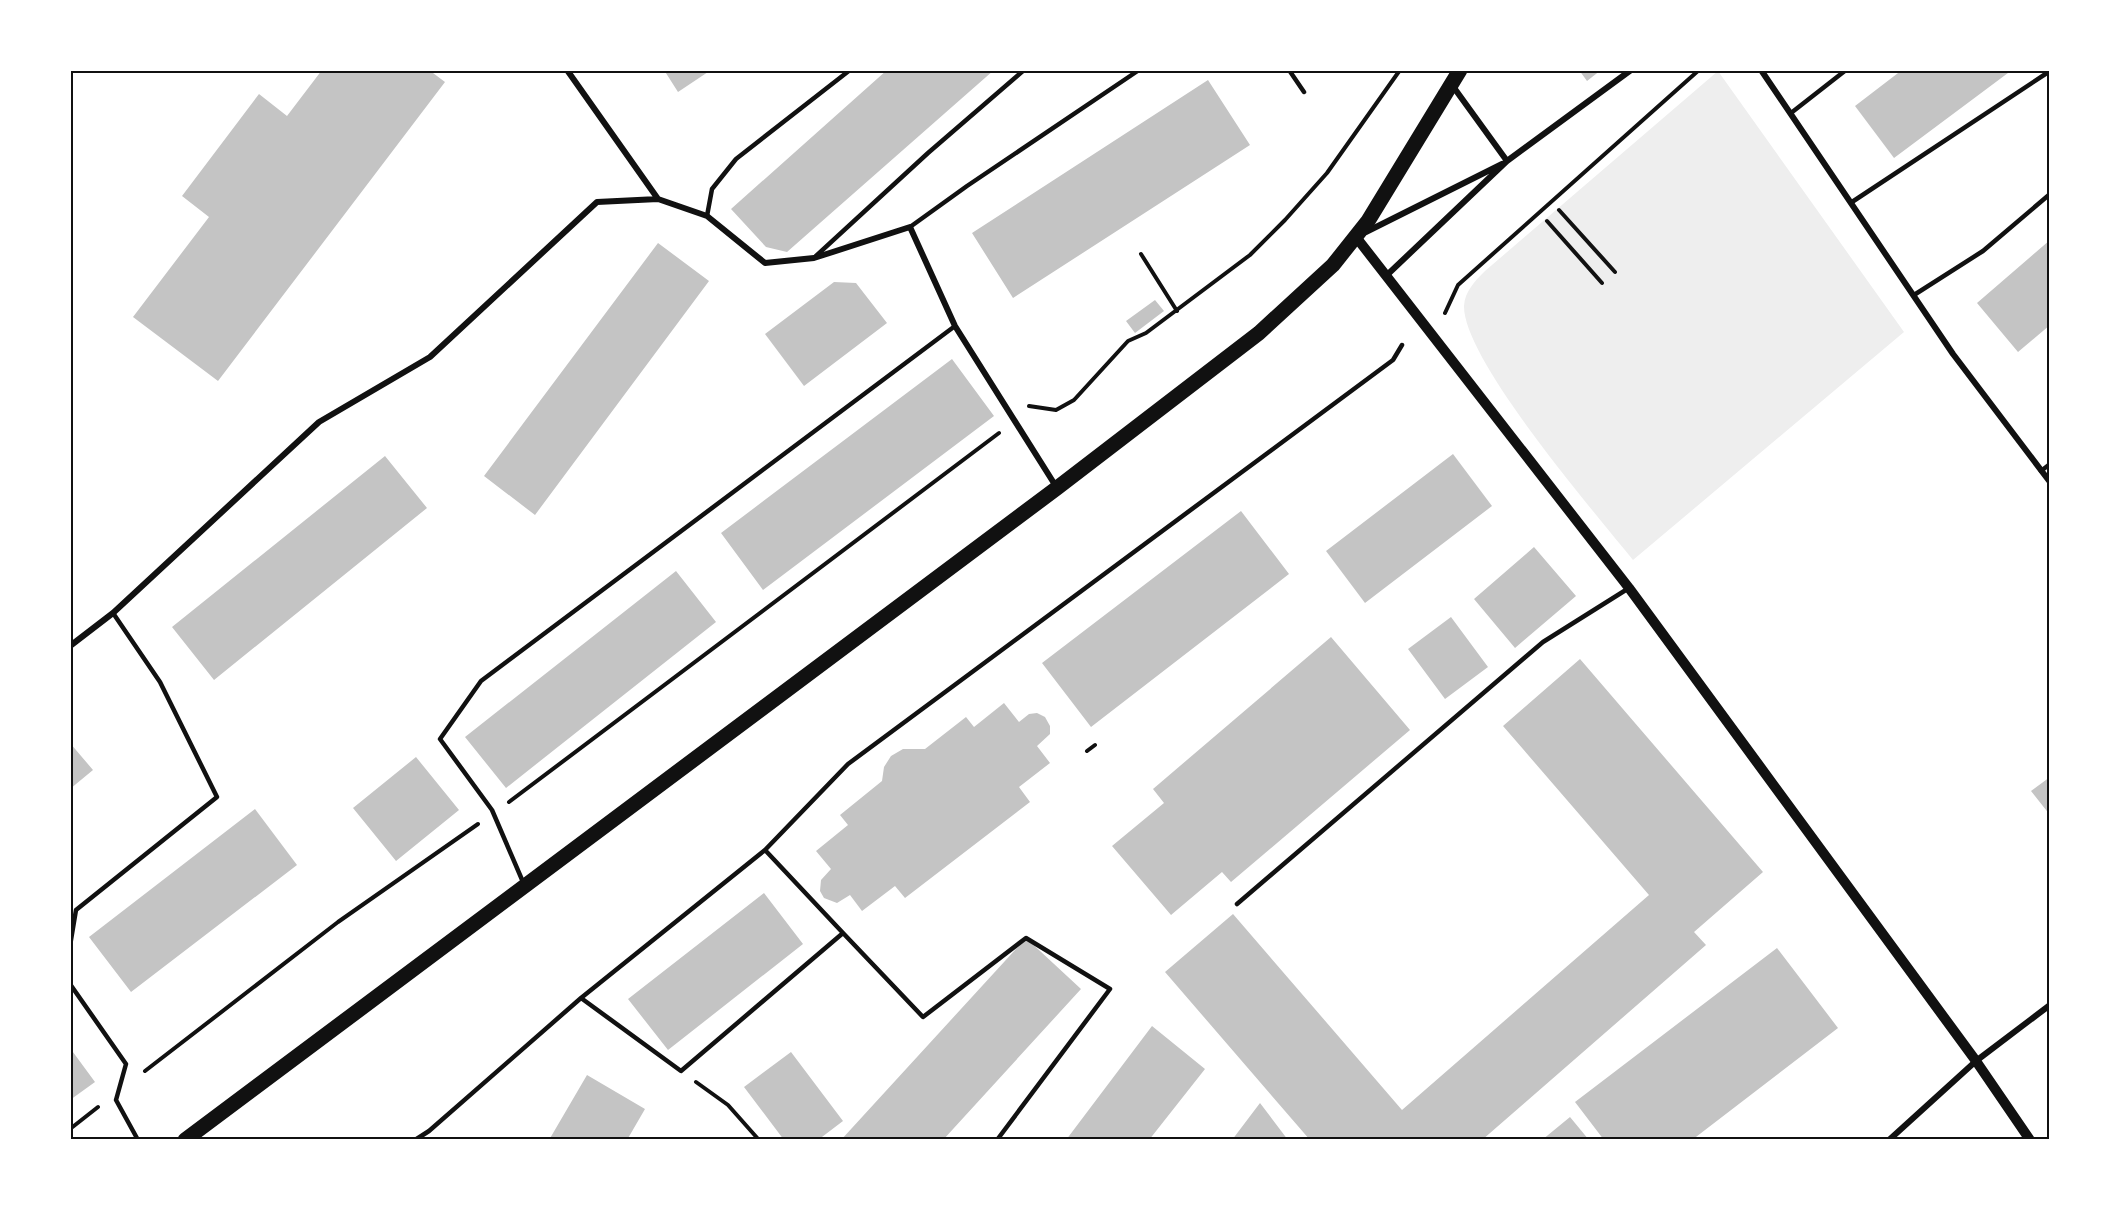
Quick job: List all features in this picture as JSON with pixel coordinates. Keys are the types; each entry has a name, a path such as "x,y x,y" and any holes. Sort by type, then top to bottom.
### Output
{"main road":[{"path":"185,1140 1057,488 1258,333 1333,265 1356,237 1399,174 1460,70"}],"street":[{"path":"567,70 658,199"},
{"path":"1387,275 1508,161 1631,70"},
{"path":"1761,70 1953,354 2049,482"},
{"path":"1452,85 1508,161"},
{"path":"1508,161 1356,237 1629,588 1976,1061 2030,1140"},
{"path":"70,646 113,614 319,422 430,357 597,202 658,199 707,216 765,262 814,258 910,227 955,326 1057,488"},
{"path":"1889,1140 1976,1061 2049,1005"}],"lane":[{"path":"707,216 712,189 736,159 850,70"},
{"path":"814,258 928,153 1024,70"},
{"path":"910,227 1139,70"},
{"path":"1289,70 1304,92"},
{"path":"1791,113 1846,70"},
{"path":"1852,202 2049,70"},
{"path":"1914,295 1983,251 2049,194"},
{"path":"525,888 494,813 440,739 481,681 955,326"},
{"path":"416,1140 581,998 765,850 848,764 1393,360 1402,345"},
{"path":"2041,471 2049,464"},
{"path":"1238,904 1543,642 1629,588"},
{"path":"70,946 76,910 217,797 160,682 113,614"},
{"path":"765,850 923,1017 1026,938 1110,989 997,1140"},
{"path":"581,998 681,1071 843,933"},
{"path":"70,984 126,1064 116,1100 138,1140"}],"path":[{"path":"70,1129 338,922 494,813 998,433 1028,406 1056,410 1074,400 1128,341 1146,333 1250,255 1285,220 1327,173 1400,70"},
{"path":"1445,312 1458,285 1699,70"},
{"path":"1559,210 1615,272"},
{"path":"1547,221 1602,283"},
{"path":"1141,254 1177,311"},
{"path":"1087,752 1095,745"},
{"path":"681,1071 728,1105 759,1140"}],"shaded area":[{"path":"1718,71 1904,332 1633,560 1563,474 1507,398 1469,331 1464,306 1471,287 1485,271"}],"building":[{"path":"322,70 429,70 445,82 218,381 133,317 209,217 182,196 259,94 287,116"},
{"path":"664,70 711,70 678,92"},
{"path":"887,70 994,70 787,252 766,247 731,209"},
{"path":"1579,70 1601,70 1587,81"},
{"path":"1902,70 2012,70 1894,158 1855,106"},
{"path":"1208,80 1250,145 1013,298 972,233"},
{"path":"2050,240 2050,325 2018,352 1977,303"},
{"path":"658,243 709,281 535,515 484,476"},
{"path":"834,282 856,283 887,323 804,386 765,334"},
{"path":"1155,300 1164,311 1135,333 1126,321"},
{"path":"952,359 994,416 763,590 721,533"},
{"path":"1453,454 1492,506 1365,603 1326,551"},
{"path":"385,456 427,508 214,680 172,627"},
{"path":"1241,511 1289,574 1091,727 1042,663"},
{"path":"1534,547 1576,596 1515,648 1474,599"},
{"path":"676,571 716,622 506,788 465,737"},
{"path":"1451,617 1488,667 1445,699 1408,649"},
{"path":"1331,637 1410,730 1231,882 1222,872 1171,915 1112,846 1164,803 1153,789"},
{"path":"1580,659 1763,872 1694,932 1706,945 1482,1140 1310,1140 1165,972 1233,914 1402,1110 1649,895 1503,726"},
{"path":"1004,703 1019,722 1029,714 1037,713 1045,717 1050,726 1050,734 1037,746 1050,763 1019,787 1030,802 905,898 895,886 862,911 850,895 837,903 824,898 820,891 821,880 831,869 816,851 848,825 840,815 882,781 884,767 891,756 903,749 925,749 966,717 974,727"},
{"path":"70,743 93,770 70,789"},
{"path":"416,757 459,810 396,861 353,808"},
{"path":"2050,777 2050,815 2031,791"},
{"path":"255,809 297,865 131,992 89,937"},
{"path":"764,893 803,944 668,1050 628,999"},
{"path":"1026,938 1081,989 943,1140 841,1140"},
{"path":"1777,948 1838,1028 1692,1140 1604,1140 1575,1102"},
{"path":"1152,1026 1205,1069 1149,1140 1066,1140"},
{"path":"70,1048 95,1082 70,1100"},
{"path":"791,1052 843,1121 818,1140 784,1140 744,1087"},
{"path":"587,1075 645,1109 627,1140 549,1140"},
{"path":"1260,1103 1288,1140 1232,1140"},
{"path":"1570,1117 1589,1140 1542,1140"}]}
